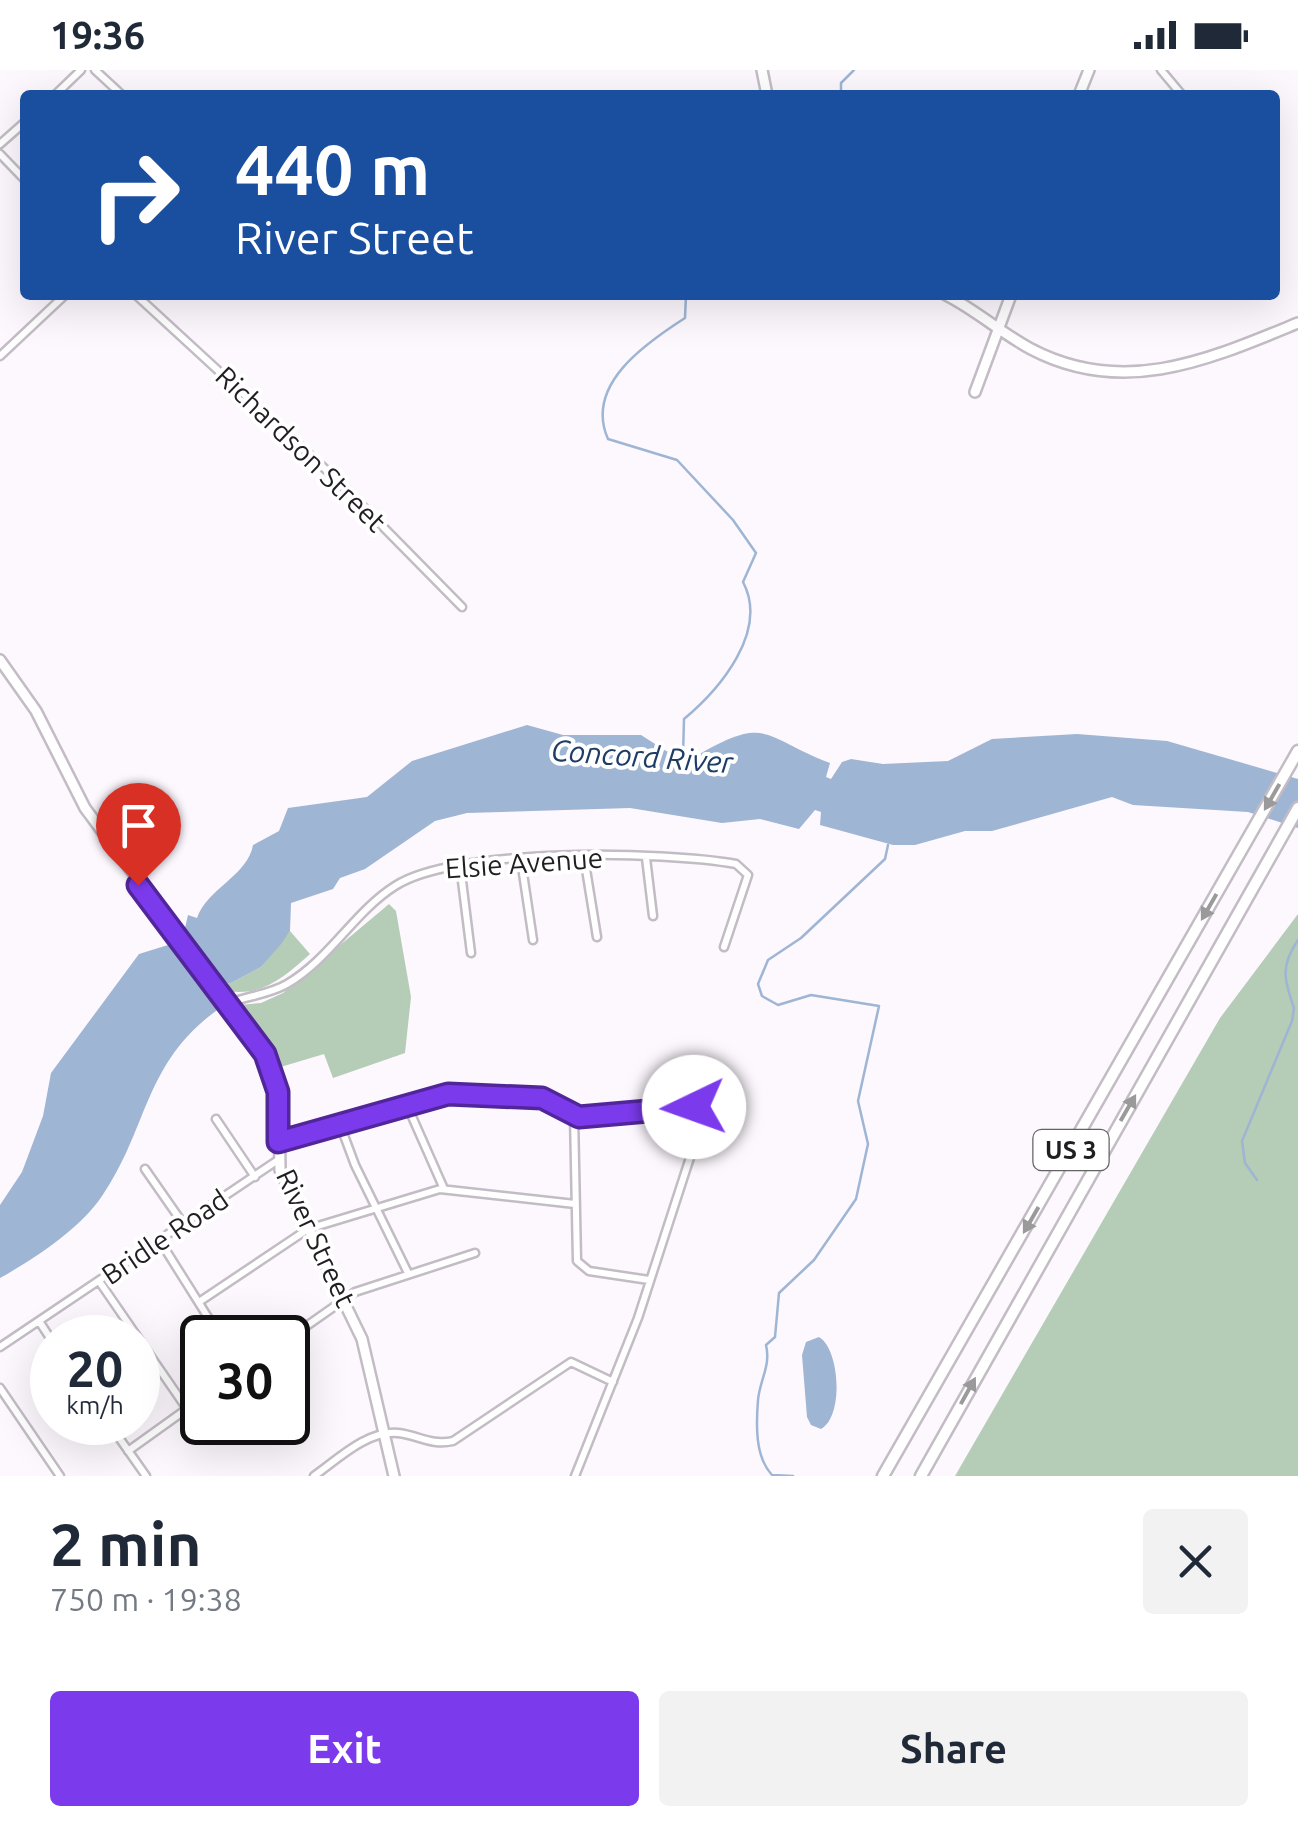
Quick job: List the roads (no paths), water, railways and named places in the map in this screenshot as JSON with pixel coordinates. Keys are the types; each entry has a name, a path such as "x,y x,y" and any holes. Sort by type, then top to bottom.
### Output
{"highway":[{"name":"US 3","path":"883,1476 1298,751"},
{"name":"US 3","path":"920,1476 1298,808"}],"main road":[{"path":"954,300 1057,360 1137,372 1191,366 1298,323"},
{"path":"975,392 1009,300"},
{"name":"River Street","path":"0,660 36,711 86,808 229,1002 274,1075 279,1100 278,1160 283,1180 344,1300 367,1356 394,1476"}],"street":[{"path":"60,90 81,70"},
{"path":"95,70 117,90"},
{"path":"1161,70 1178,90"},
{"path":"0,144 20,126"},
{"path":"0,154 20,175"},
{"path":"0,356 60,300"},
{"name":"Richardson Street","path":"141,300 335,478 462,607"},
{"path":"584,857 597,938"},
{"name":"Elsie Avenue","path":"229,1002 286,985 392,887 424,872 460,865 584,857 744,867 747,880 724,947"},
{"path":"646,858 653,916"},
{"path":"522,860 533,940"},
{"path":"460,865 471,953"},
{"path":"278,1142 448,1094 552,1101 574,1115 692,1106 702,1114 649,1280 575,1476"},
{"path":"406,1103 444,1189"},
{"path":"574,1115 575,1255 581,1266 649,1280"},
{"path":"216,1119 255,1177"},
{"path":"339,1122 408,1274"},
{"name":"Bridle Road","path":"48,1315 278,1160"},
{"path":"145,1169 184,1225"},
{"path":"199,1302 308,1230 444,1189 574,1204"},
{"path":"160,1240 207,1315"},
{"path":"310,1324 344,1300 475,1253"},
{"path":"100,1281 180,1399"},
{"name":"Bridle Road","path":"0,1347 30,1327"},
{"path":"314,1476 350,1450 385,1434 438,1443 452,1440 573,1362 613,1382"},
{"path":"0,1388 60,1476"},
{"path":"128,1451 180,1414"},
{"path":"124,1445 146,1476"}],"water":[{"name":"Concord River","path":"527,725 563,735 641,735 666,751 693,758 737,736 764,734 830,763 826,777 831,779 842,762 851,759 883,764 948,761 992,739 1077,734 1167,741 1298,779 1298,828 1248,812 1133,805 1112,797 992,831 965,831 915,845 893,845 820,825 821,812 815,810 799,829 760,819 722,823 630,808 467,813 435,821 365,869 340,878 333,889 291,903 290,931 261,967 229,984 215,975 205,984 220,1008 195,1029 161,1073 102,1196 69,1231 0,1278 0,1205 22,1172 43,1116 51,1073 139,954 168,945 182,951 193,938 185,928 188,915 197,918 209,899 244,865 253,845 279,831 288,808 367,797 412,761"},
{"path":"819,1337 831,1355 836,1383 833,1411 821,1429 811,1425 807,1417 802,1355 806,1342"}],"waterway":[{"path":"841,90 841,83 854,70"},
{"name":"Concord River","path":"683,756 684,719 725,675 745,639 750,620 743,582 756,553 733,520 677,460 608,439 603,419 604,401 623,368 685,318 686,300"},
{"path":"793,1476 772,1475 760,1450 757,1410 767,1360 766,1345 775,1337 779,1293 814,1260 856,1199 868,1144 858,1101 879,1006 811,995 778,1005 762,996 758,984 768,960 801,938 885,859 888,845"},
{"path":"1257,1180 1245,1163 1242,1141 1292,1021 1294,1008 1286,973 1288,958 1298,940"}]}
